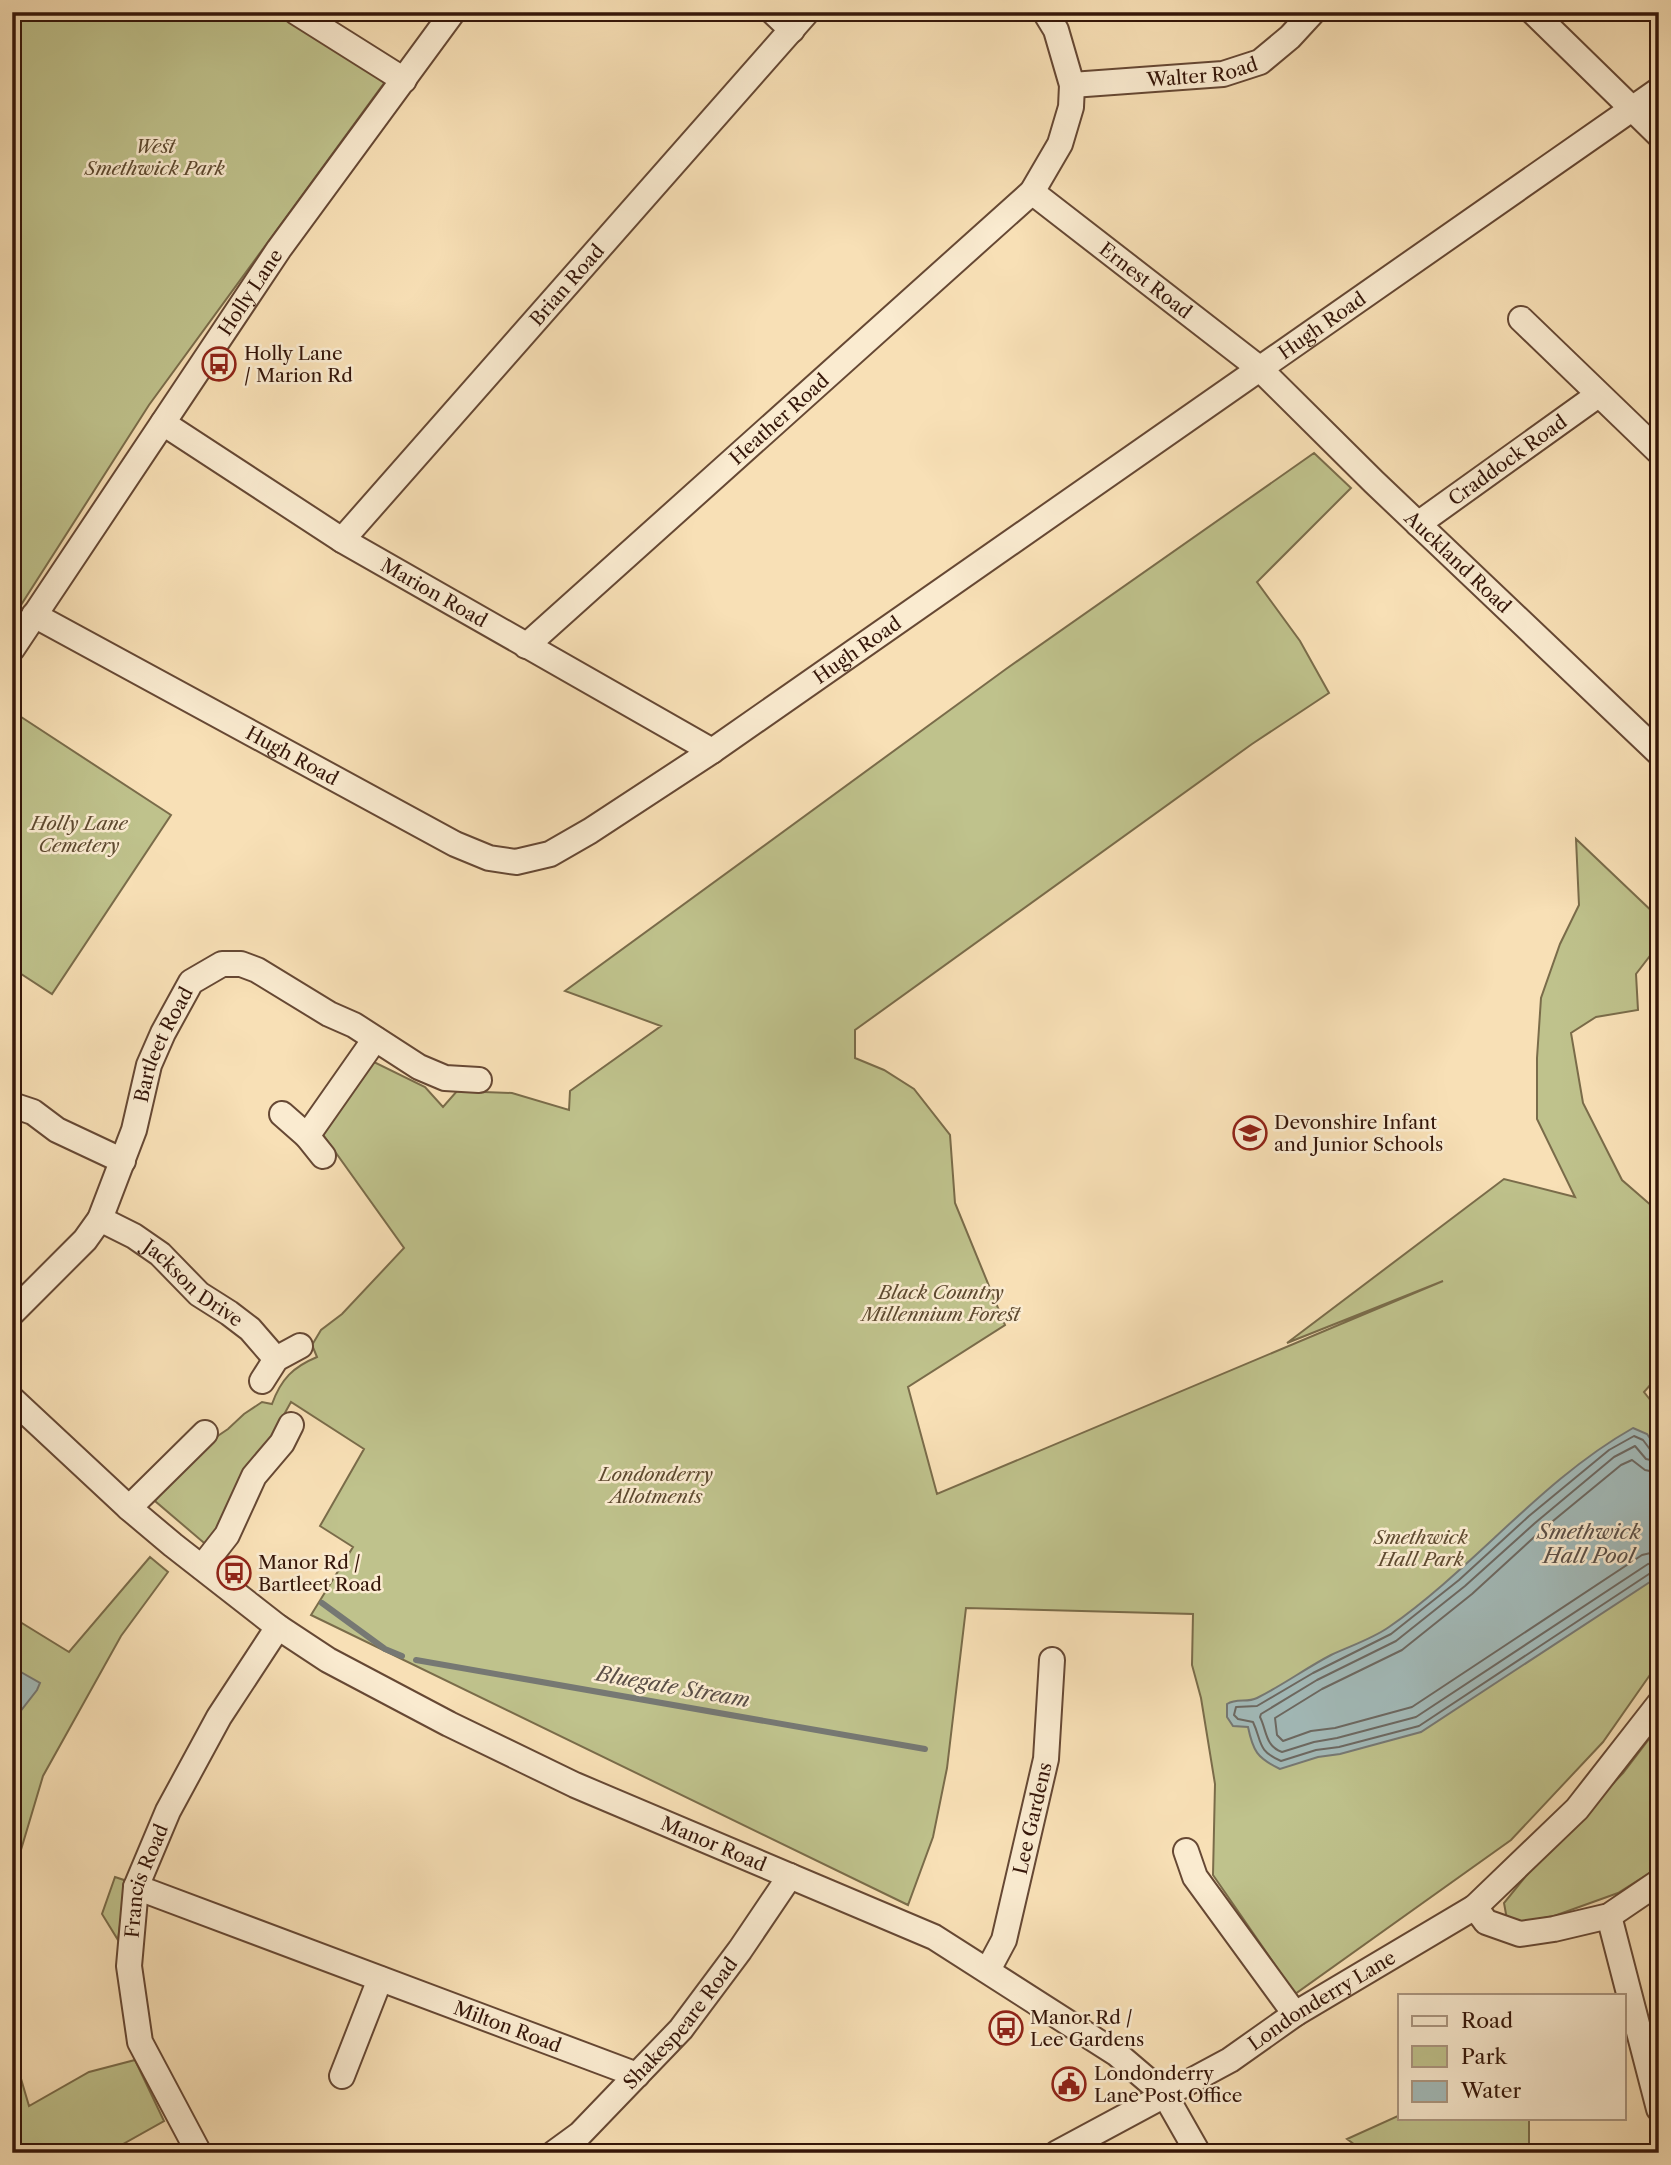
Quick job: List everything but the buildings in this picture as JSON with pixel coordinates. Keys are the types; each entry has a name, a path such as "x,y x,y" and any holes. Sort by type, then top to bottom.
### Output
{"street":[{"path":"296,12 404,80"},
{"name":"Holly Lane","path":"12,649 279,248 453,12"},
{"path":"773,12 800,21"},
{"path":"1045,12 1056,30 1072,85"},
{"name":"Walter Road","path":"1072,85 1223,74 1260,62 1290,37 1312,12"},
{"path":"1533,12 1659,135"},
{"name":"Brian Road","path":"342,540 800,21"},
{"name":"Heather Road","path":"526,646 1032,192 1059,144 1071,107 1072,85"},
{"name":"Hugh Road","path":"34,615 455,844 489,858 516,862 550,854 712,751 1659,90"},
{"name":"Ernest Road","path":"1032,192 1259,368"},
{"path":"1521,319 1659,452"},
{"name":"Auckland Road","path":"1259,368 1418,524 1659,753"},
{"name":"Craddock Road","path":"1418,524 1598,395"},
{"name":"Marion Road","path":"163,422 342,540 712,751"},
{"name":"Bartleet Road","path":"12,1313 85,1240 100,1219 134,1129 149,1065 163,1033 191,982 222,964 241,964 257,970 329,1014 354,1025 419,1067 442,1087 478,1080"},
{"path":"306,1136 374,1040"},
{"path":"12,1105 33,1112 57,1129 123,1161"},
{"path":"282,1114 323,1156"},
{"name":"Jackson Drive","path":"100,1219 134,1236 160,1254 199,1294 229,1312 250,1329 276,1359"},
{"path":"262,1381 276,1359 300,1346"},
{"name":"Manor Road","path":"12,1399 129,1508 278,1627 328,1660 449,1724 575,1785 934,1937 1106,2046 1166,2095 1198,2153"},
{"path":"202,1567 227,1535 254,1476 282,1443 290,1425"},
{"path":"129,1508 205,1433"},
{"name":"Francis Road","path":"200,2153 141,2042 129,1966 136,1887 168,1811 219,1717 278,1627"},
{"name":"Lee Gardens","path":"988,1970 1004,1940 1046,1759 1052,1660"},
{"name":"Londonderry Lane","path":"1057,2153 1230,2060 1295,2014 1475,1907 1577,1809 1659,1704"},
{"path":"1186,1851 1195,1877 1295,2014"},
{"name":"Shakespeare Road","path":"554,2153 580,2134 681,2029 790,1877"},
{"path":"1475,1907 1486,1923 1520,1934 1608,1916 1659,1882"},
{"name":"Milton Road","path":"136,1887 637,2075"},
{"path":"1608,1916 1659,2109"},
{"path":"342,2076 380,1979"}],"green space":[{"name":"West Smethwick Park","path":"12,12 281,12 387,79 149,405 12,619"},
{"path":"1314,453 1351,488 1257,582 1300,641 1329,693 1252,744 855,1030 855,1058 884,1070 914,1089 950,1135 955,1203 1005,1325 908,1387 937,1494 1443,1281 1287,1343 1504,1179 1575,1197 1537,1119 1537,1058 1541,998 1560,944 1579,905 1576,839 1659,918 1659,957 1653,952 1636,974 1638,1010 1596,1017 1571,1033 1583,1103 1622,1180 1653,1207 1659,1206 1659,1375 1644,1392 1659,1411 1659,1662 1603,1742 1511,1840 1295,1994 1213,1875 1215,1784 1201,1698 1192,1665 1193,1614 966,1608 947,1768 933,1837 908,1905 311,1615 353,1547 320,1526 364,1449 291,1402 210,1548 155,1501 174,1476 203,1446 262,1402 272,1404 289,1375 317,1357 312,1345 321,1330 342,1314 404,1248 321,1132 374,1062 425,1087 443,1107 457,1091 512,1093 569,1110 570,1091 661,1026 565,991 1006,669"},
{"name":"Holly Lane Cemetery","path":"12,711 171,815 52,994 12,968"},
{"path":"150,1557 168,1572 121,1636 43,1776 12,1880 12,1617 69,1652"},
{"path":"1659,1726 1659,1867 1618,1893 1554,1916 1508,1925 1504,1903 1530,1871 1623,1773"},
{"path":"115,1877 130,1882 123,1903 118,1940 102,1914"},
{"path":"12,2048 29,2106 89,2072 135,2060 164,2121 107,2153 12,2153"},
{"path":"1398,2116 1398,2120 1529,2120 1529,2153 1366,2153 1347,2139"}],"water":[{"name":"Smethwick Hall Pool","path":"1633,1428 1647,1434 1659,1451 1659,1576 1421,1732 1280,1769 1257,1753 1248,1727 1233,1726 1227,1717 1227,1704 1257,1698 1331,1655 1389,1627 1450,1578 1568,1473"},
{"path":"12,1667 40,1683 12,1722"}],"waterway":[{"name":"Bluegate Stream","path":"322,1603 385,1649 402,1656"},
{"name":"Bluegate Stream","path":"416,1660 925,1749"}],"place":[{"name":"Holly Lane / Marion Rd","path":"219,364"},
{"name":"Devonshire Infant and Junior Schools","path":"1250,1133"},
{"name":"Manor Rd / Bartleet Road","path":"234,1573"},
{"name":"Manor Rd / Lee Gardens","path":"1006,2028"},
{"name":"Londonderry Lane Post Office","path":"1069,2084"}],"park label":[{"name":"Black Country Millennium Forest","path":"941,1303"},
{"name":"Londonderry Allotments","path":"656,1485"},
{"name":"Smethwick Hall Park","path":"1421,1548"}]}
